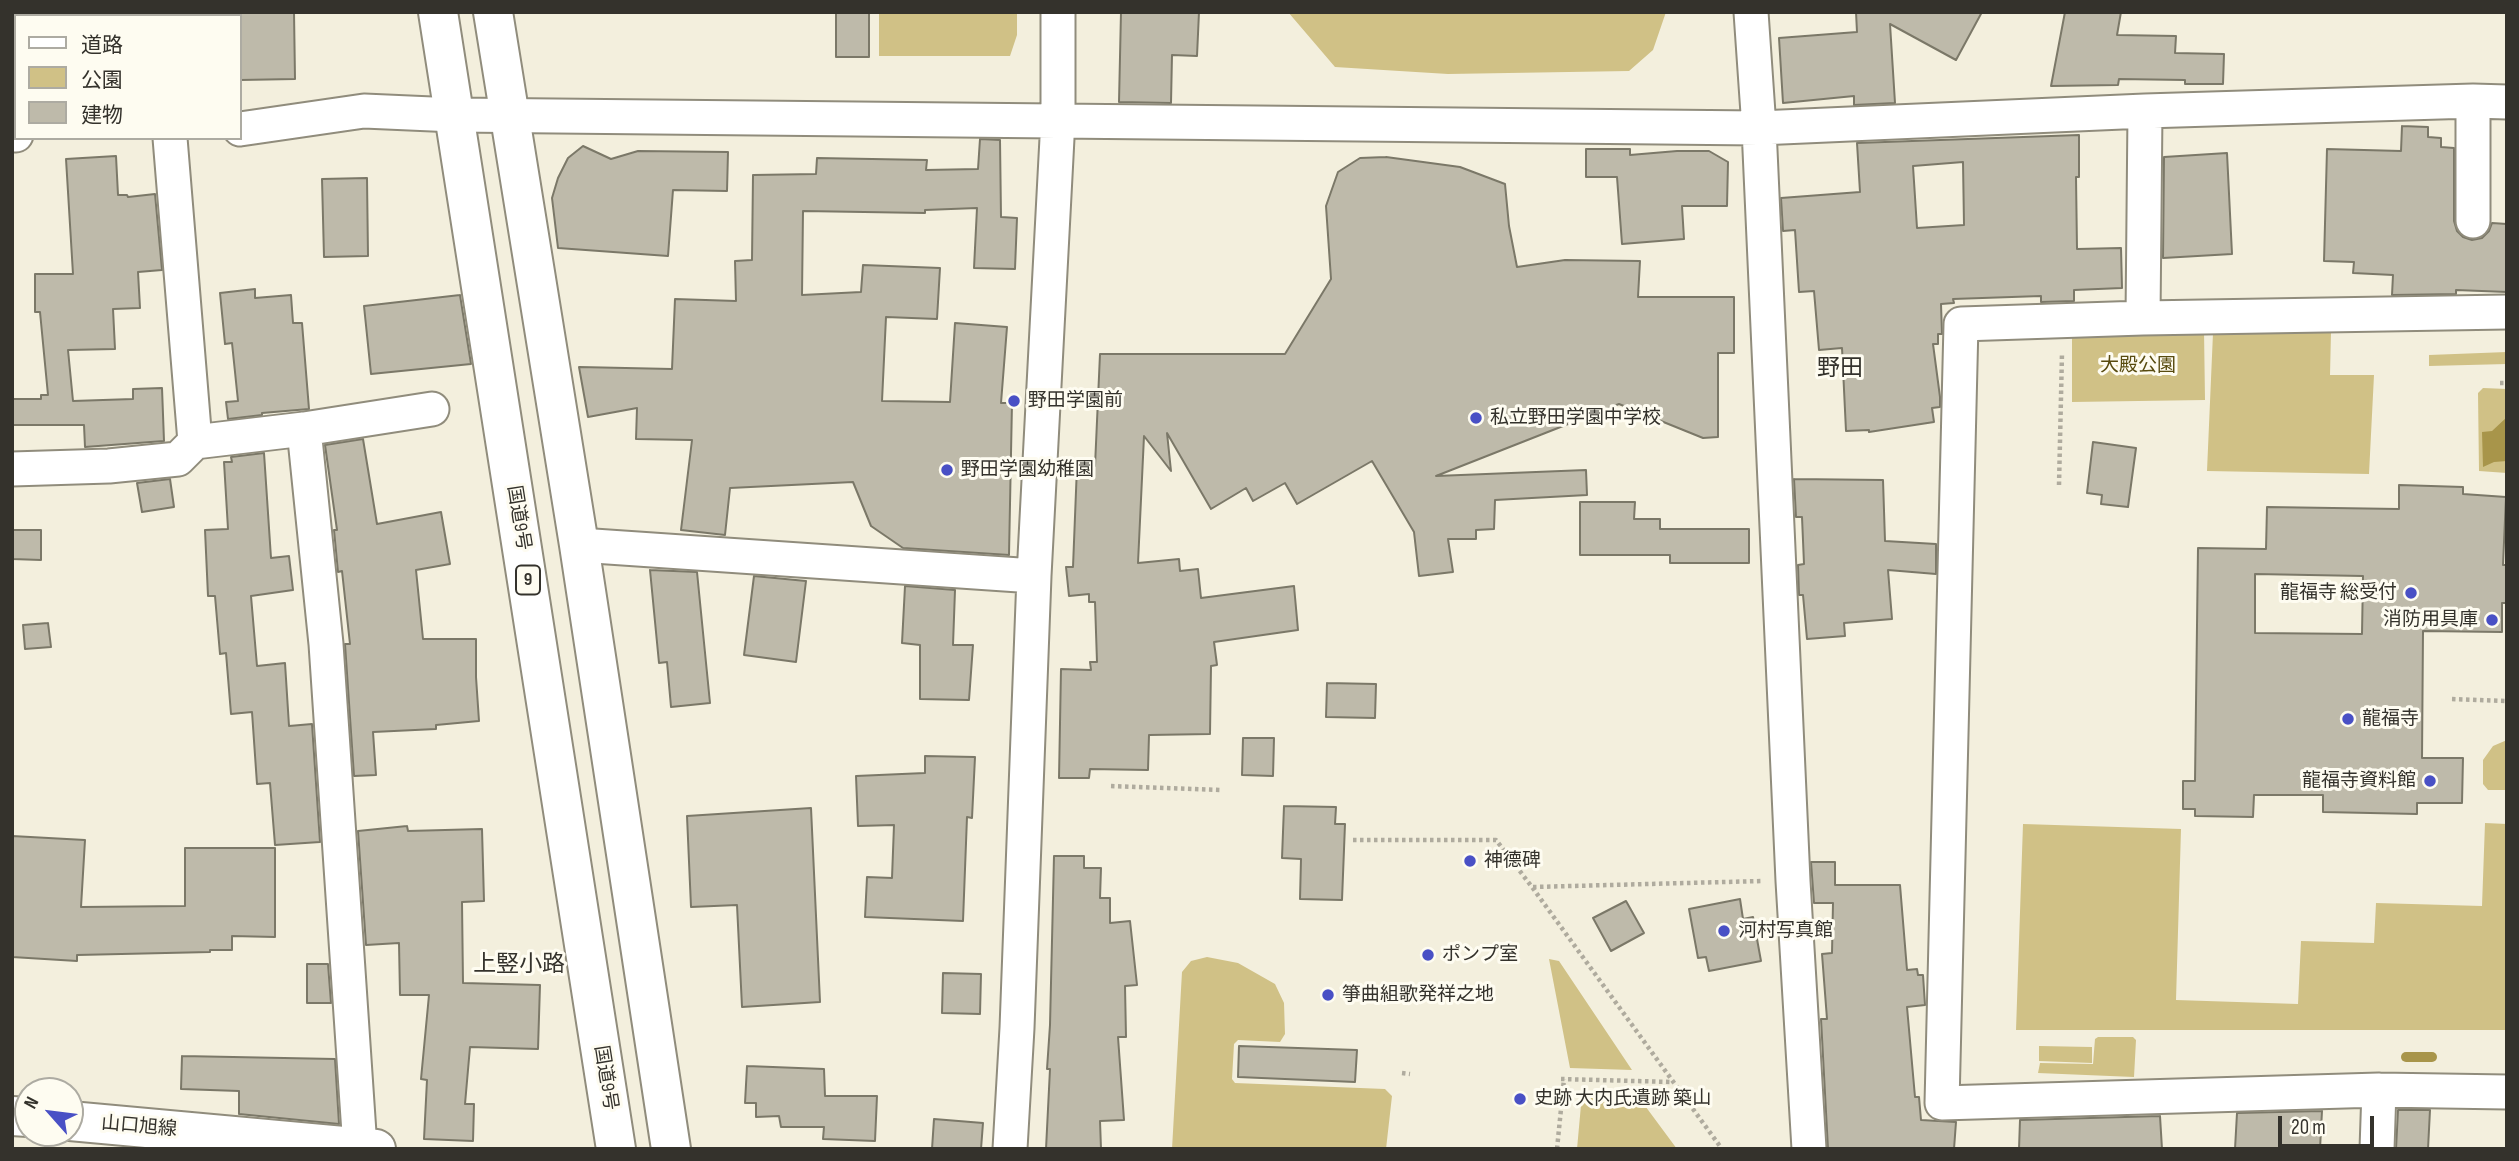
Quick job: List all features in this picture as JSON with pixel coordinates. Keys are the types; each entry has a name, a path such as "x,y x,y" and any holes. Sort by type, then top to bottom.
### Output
{"main road":[{"name":"国道9号","path":"438,12 616,1149"},
{"path":"493,12 579,545 671,1149"},
{"name":"山口旭線","path":"84,1122 368,1148"}],"street":[{"path":"1010,1149 1018,1014 1034,576 1058,119 1058,12"},
{"path":"1751,12 1759,128 1793,881 1809,1149"},
{"path":"2473,101 2473,220"},
{"path":"242,129 364,111 455,115 1759,128 2145,111 2507,102"},
{"path":"2143,318 2145,111"},
{"path":"170,140 195,442"},
{"path":"2507,312 1961,324 1942,1102 2379,1090 2507,1092"},
{"path":"12,469 109,466 178,459 195,442 304,429 432,409"},
{"path":"304,429 327,658 368,1148"},
{"path":"579,545 1034,576"},
{"path":"2377,1149 2379,1090"}],"path":[{"path":"2059,485 2063,322"},
{"path":"2500,383 2507,383"},
{"path":"2452,699 2507,701"},
{"path":"1111,786 1222,790"},
{"path":"1353,840 1496,840 1722,1149"},
{"path":"1532,887 1793,881"},
{"path":"1402,1073 1410,1074"},
{"path":"1557,1149 1562,1079 1672,1082"}],"green space":[{"path":"879,12 1017,12 1017,35 1010,56 879,56"},
{"path":"1288,12 1666,12 1653,50 1629,71 1448,74 1335,67"},
{"name":"大殿公園","path":"2204,330 2205,400 2072,402 2072,332"},
{"path":"2331,332 2330,375 2374,375 2369,474 2207,471 2213,333"},
{"path":"2507,352 2507,364 2429,366 2429,355"},
{"path":"2483,388 2507,389 2507,473 2479,471 2478,393"},
{"path":"2507,740 2507,790 2488,790 2483,784 2483,760 2493,746"},
{"path":"2485,823 2507,824 2507,1030 2016,1030 2023,824 2181,829 2176,1000 2298,1004 2301,941 2374,943 2376,903 2482,906"},
{"path":"1207,957 1238,963 1275,984 1284,1003 1285,1034 1280,1042 1238,1040 1234,1044 1232,1079 1235,1083 1385,1089 1392,1096 1386,1149 1172,1149 1182,972 1191,961"},
{"path":"1549,959 1559,961 1632,1070 1570,1068"},
{"path":"2133,1037 2136,1040 2134,1077 2038,1073 2040,1063 2093,1064 2095,1039"},
{"path":"2039,1046 2092,1047 2092,1063 2039,1061"},
{"path":"1582,1094 1640,1099 1677,1149 1577,1149"}],"shaded area":[{"path":"2507,417 2507,461 2494,462 2483,467 2482,432 2492,431"}],"building":[{"path":"294,12 295,79 242,80 240,14"},
{"path":"836,12 869,12 869,57 836,57"},
{"path":"1121,12 1199,12 1197,56 1172,55 1171,103 1119,102"},
{"path":"1856,12 1982,12 1956,60 1890,24 1895,103 1854,105 1854,96 1783,103 1779,38 1857,32"},
{"path":"2065,12 2121,12 2117,35 2176,36 2175,53 2224,54 2223,84 2185,84 2185,80 2119,79 2118,85 2051,86"},
{"path":"2402,126 2428,127 2428,137 2441,138 2441,147 2454,148 2454,221 2457,231 2463,237 2472,240 2482,238 2492,223 2507,224 2507,292 2456,290 2456,294 2392,295 2393,275 2353,273 2354,262 2324,261 2327,149 2401,151"},
{"path":"2079,135 2079,177 2076,177 2077,249 2121,248 2122,288 2074,290 2074,301 2041,302 2041,296 1953,299 1954,303 1941,304 1942,334 1938,334 1938,344 1933,344 1940,397 1940,407 1932,408 1934,422 1869,432 1846,431 1842,348 1819,350 1814,291 1799,292 1795,230 1783,231 1781,198 1860,192 1857,143","holes":["1963,162 1964,225 1917,228 1913,166"]},
{"path":"980,139 1000,140 1001,217 1017,218 1015,269 974,268 977,208 925,210 925,213 803,211 802,295 861,292 863,265 940,268 937,319 886,317 882,401 950,402 955,323 1007,327 1001,403 1012,403 1009,555 903,548 871,526 853,482 730,488 725,535 681,530 692,440 636,439 637,408 588,417 579,367 672,369 675,299 736,301 735,261 752,260 753,175 816,174 817,158 927,160 926,170 978,169"},
{"path":"583,146 611,159 638,151 728,152 727,191 673,190 668,256 558,248 552,198 568,158"},
{"path":"1586,149 1630,149 1630,155 1709,151 1728,162 1727,206 1682,206 1684,239 1622,244 1617,177 1586,177"},
{"path":"2227,153 2232,254 2163,258 2164,157"},
{"path":"116,156 118,195 128,197 155,194 162,270 138,272 140,308 113,309 115,349 68,350 73,401 133,399 133,389 162,388 164,441 85,447 84,425 12,425 12,399 41,399 41,395 48,395 40,312 35,312 35,274 73,274 66,159"},
{"path":"1386,157 1460,167 1505,184 1517,267 1565,260 1640,261 1638,297 1734,297 1734,353 1718,353 1718,437 1703,438 1619,404 1436,476 1586,470 1587,495 1495,500 1494,529 1476,530 1476,539 1448,539 1453,572 1419,576 1414,532 1372,461 1297,504 1285,483 1253,501 1246,488 1211,509 1167,433 1171,471 1144,436 1138,563 1179,559 1180,571 1198,569 1201,598 1294,586 1298,630 1214,642 1217,665 1211,666 1210,734 1149,735 1148,770 1090,769 1089,778 1059,778 1061,669 1091,670 1090,662 1097,662 1095,602 1089,602 1089,594 1069,596 1066,567 1073,567 1077,466 1095,466 1100,354 1285,354 1331,279 1326,206 1338,172 1360,158"},
{"path":"367,178 368,256 324,257 322,179"},
{"path":"255,289 255,298 291,295 293,323 302,323 309,409 228,419 226,402 238,401 232,343 225,344 220,293"},
{"path":"460,295 471,364 371,374 364,306"},
{"path":"363,439 377,524 441,512 450,564 416,570 423,639 476,639 479,721 436,725 436,729 373,732 376,775 354,776 345,644 350,644 342,571 338,572 334,530 337,530 325,445"},
{"path":"2093,442 2136,448 2128,507 2101,504 2102,495 2087,493"},
{"path":"264,453 271,558 289,556 293,590 251,596 257,666 285,663 289,726 312,724 320,842 275,845 270,783 257,784 252,712 231,714 226,653 220,654 215,596 208,596 205,530 228,529 224,462 232,462 231,457"},
{"path":"170,479 174,507 142,512 137,483"},
{"path":"1794,479 1883,480 1885,541 1936,544 1936,574 1888,570 1892,619 1844,623 1845,636 1807,639 1803,595 1799,595 1798,565 1804,564 1802,517 1796,517"},
{"path":"2399,485 2463,487 2463,494 2506,497 2503,565 2507,565 2507,603 2502,603 2502,632 2423,631 2422,758 2463,758 2462,803 2417,803 2417,814 2323,812 2323,795 2254,795 2253,817 2195,816 2195,809 2183,809 2183,781 2195,781 2198,548 2266,549 2267,507 2399,509","holes":["2255,574 2363,576 2362,634 2255,633"]},
{"path":"1580,502 1635,502 1634,519 1660,519 1660,529 1749,529 1749,563 1670,563 1670,555 1580,555"},
{"path":"12,530 41,530 41,560 12,559"},
{"path":"650,570 697,572 710,703 671,707 667,662 659,663"},
{"path":"754,576 806,581 796,662 744,655"},
{"path":"905,586 955,590 953,645 973,645 969,700 920,699 920,645 902,643"},
{"path":"48,623 51,647 25,649 23,625"},
{"path":"1327,683 1376,684 1375,718 1326,717"},
{"path":"1243,738 1274,738 1273,776 1242,775"},
{"path":"925,756 975,757 972,818 967,817 963,921 865,917 867,877 892,878 894,825 858,826 856,776 925,773"},
{"path":"1284,806 1336,807 1335,824 1345,824 1342,900 1300,899 1301,859 1282,858"},
{"path":"811,808 820,1002 742,1007 737,905 691,907 687,816"},
{"path":"407,826 408,831 482,829 484,901 462,902 463,983 540,985 538,1049 470,1047 465,1104 474,1104 473,1141 424,1139 427,1080 421,1079 429,995 400,995 399,943 366,945 358,831"},
{"path":"12,836 85,840 81,907 185,906 185,848 275,848 275,937 232,936 232,950 210,952 77,955 77,961 12,957"},
{"path":"1054,856 1084,856 1084,868 1101,868 1100,898 1110,898 1110,923 1130,921 1137,985 1125,986 1126,1037 1118,1037 1124,1120 1100,1121 1101,1149 1046,1149"},
{"path":"1811,862 1835,862 1835,885 1900,885 1907,970 1917,969 1918,975 1923,975 1925,1005 1907,1007 1915,1097 1919,1097 1921,1120 1956,1122 1954,1149 1828,1149 1821,1019 1827,1019 1822,954 1832,953 1833,903 1814,903"},
{"name":"河村写真館","path":"1740,899 1743,919 1753,917 1761,961 1709,971 1706,957 1698,958 1689,909"},
{"path":"1626,901 1644,933 1611,951 1593,918"},
{"path":"307,964 328,964 331,1003 307,1003"},
{"path":"943,973 981,974 980,1014 942,1013"},
{"path":"1239,1046 1357,1050 1355,1082 1238,1077"},
{"path":"182,1056 335,1059 339,1124 239,1114 239,1091 181,1089"},
{"path":"747,1066 824,1069 825,1096 877,1096 875,1141 823,1139 824,1127 781,1127 779,1116 756,1117 756,1103 745,1103"},
{"path":"2398,1110 2430,1110 2428,1149 2396,1149"},
{"path":"2322,1111 2320,1149 2235,1149 2237,1113"},
{"path":"2160,1116 2162,1149 2019,1149 2020,1120"},
{"path":"934,1119 983,1123 981,1149 932,1149"}],"waterway":[{"path":"2406,1057 2432,1057"}],"place":[{"name":"野田学園前","path":"1014,401"},
{"name":"私立野田学園中学校","path":"1476,418"},
{"name":"野田学園幼稚園","path":"947,470"},
{"name":"龍福寺 総受付","path":"2411,593"},
{"name":"消防用具庫","path":"2492,620"},
{"name":"龍福寺","path":"2348,719"},
{"name":"龍福寺資料館","path":"2430,781"},
{"name":"神德碑","path":"1470,861"},
{"name":"河村写真館","path":"1724,931"},
{"name":"ポンプ室","path":"1428,955"},
{"name":"箏曲組歌発祥之地","path":"1328,995"},
{"name":"史跡 大内氏遺跡 築山","path":"1520,1099"}],"district":[{"name":"野田","path":"1840,369"},
{"name":"上竪小路","path":"519,965"}]}
